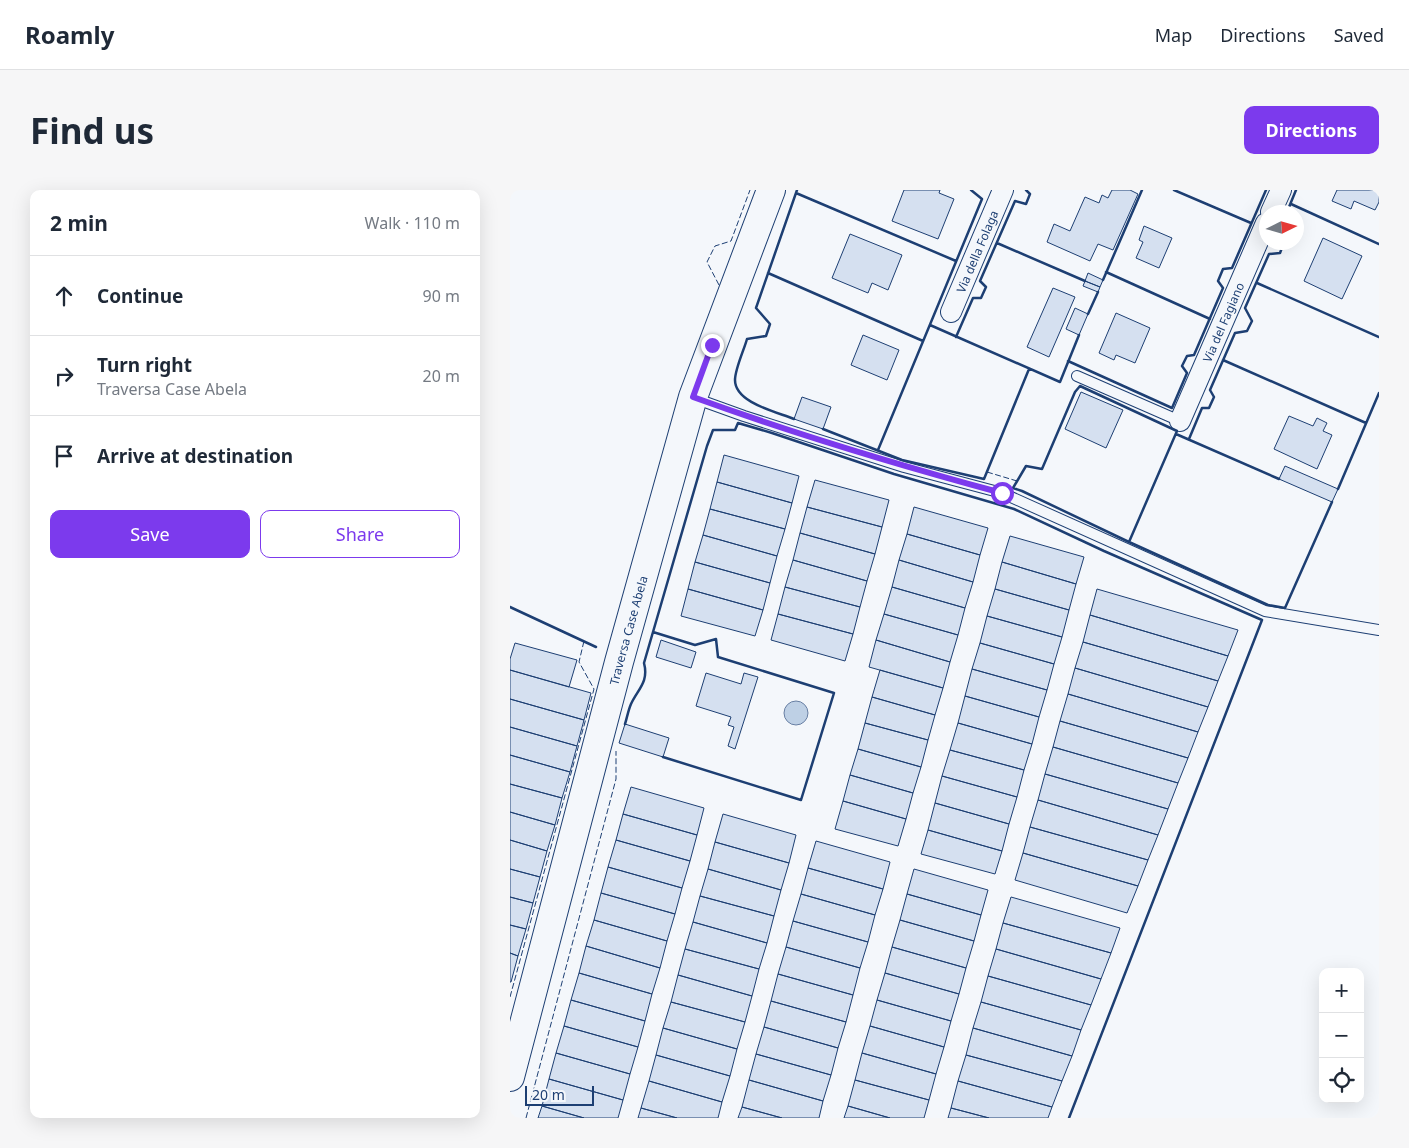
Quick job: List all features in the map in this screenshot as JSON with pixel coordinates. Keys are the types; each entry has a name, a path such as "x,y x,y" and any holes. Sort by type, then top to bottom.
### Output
{"street":[{"name":"Traversa Case Abela","path":"510,1077 619,662 693,397 772,190"},
{"name":"Via della Folaga","path":"951,312 1003,190"},
{"path":"1274,205 1281,190"},
{"name":"Via del Fagiano","path":"1180,422 1259,239"}],"lane":[{"path":"1076,376 1180,422"},
{"path":"693,397 753,419 904,467 1002,493 1265,611 1379,630"}],"water":[{"path":"796,701 805,704 808,713 805,722 796,725 787,722 784,713 787,704"}],"building":[{"path":"904,190 940,190 939,193 954,199 938,239 892,221"},
{"path":"1112,190 1130,190 1138,194 1113,250 1098,244 1090,261 1047,242 1054,224 1070,231 1085,197 1099,203 1102,195 1108,198"},
{"path":"1337,190 1379,190 1379,202 1375,210 1354,201 1351,209 1332,201"},
{"path":"1144,226 1172,238 1159,268 1136,258 1143,242 1139,240"},
{"path":"850,234 902,255 888,290 872,283 868,293 832,278"},
{"path":"1323,238 1362,256 1342,299 1304,281"},
{"path":"1088,273 1103,280 1100,287 1085,281"},
{"path":"1085,281 1100,287 1098,292 1083,286"},
{"path":"1053,288 1075,297 1049,357 1027,347"},
{"path":"1075,308 1088,314 1079,335 1066,329"},
{"path":"1116,313 1150,328 1135,363 1116,355 1114,360 1099,353"},
{"path":"863,335 899,350 887,380 851,365"},
{"path":"1081,392 1123,410 1106,448 1065,429"},
{"path":"802,397 831,407 823,429 794,419"},
{"path":"1289,416 1313,426 1317,418 1327,423 1323,431 1332,435 1317,469 1274,449"},
{"path":"724,455 799,476 792,503 717,482"},
{"path":"1285,466 1338,489 1332,502 1279,479"},
{"path":"815,480 889,500 882,527 807,507"},
{"path":"717,482 792,503 785,529 710,509"},
{"path":"807,507 882,527 875,554 800,533"},
{"path":"914,507 988,528 980,555 907,534"},
{"path":"710,509 785,529 777,556 703,535"},
{"path":"800,533 875,554 867,581 793,560"},
{"path":"907,534 980,555 973,582 899,560"},
{"path":"703,535 777,556 770,583 695,562"},
{"path":"1010,536 1084,557 1076,584 1002,562"},
{"path":"793,560 867,581 860,607 785,587"},
{"path":"899,560 973,582 965,608 892,587"},
{"path":"695,562 770,583 763,610 688,589"},
{"path":"1002,562 1076,584 1069,610 995,589"},
{"path":"785,587 860,607 853,634 778,614"},
{"path":"892,587 965,608 958,635 884,614"},
{"path":"688,589 763,610 755,636 681,616"},
{"path":"995,589 1069,610 1062,637 987,616"},
{"path":"1097,589 1238,630 1228,656 1090,615"},
{"path":"778,614 853,634 845,661 771,640"},
{"path":"884,614 958,635 950,662 876,640"},
{"path":"1090,615 1228,656 1218,681 1083,642"},
{"path":"987,616 1062,637 1054,664 980,643"},
{"path":"661,640 696,652 691,668 656,657"},
{"path":"876,640 950,662 943,688 869,667"},
{"path":"1083,642 1218,681 1208,707 1075,668"},
{"path":"515,643 577,660 569,687 510,670 510,659"},
{"path":"980,643 1054,664 1047,690 972,669"},
{"path":"1075,668 1208,707 1198,732 1068,694"},
{"path":"972,669 1047,690 1039,717 965,696"},
{"path":"510,670 591,693 584,720 510,699"},
{"path":"880,670 943,688 935,715 872,697"},
{"path":"706,673 741,684 744,673 758,677 735,749 728,746 734,727 728,725 731,717 696,706"},
{"path":"1068,694 1198,732 1188,758 1060,721"},
{"path":"965,696 1039,717 1032,744 958,723"},
{"path":"872,697 935,715 928,740 865,723"},
{"path":"510,699 584,720 577,746 510,727"},
{"path":"1060,721 1188,758 1178,783 1053,747"},
{"path":"865,723 928,740 921,767 858,749"},
{"path":"958,723 1032,744 1024,770 950,750"},
{"path":"625,724 669,738 663,757 619,743"},
{"path":"510,727 577,746 570,772 510,755"},
{"path":"1053,747 1178,783 1168,809 1045,774"},
{"path":"858,749 921,767 913,793 850,775"},
{"path":"950,750 1024,770 1017,797 942,776"},
{"path":"510,755 570,772 562,798 510,784"},
{"path":"1045,774 1168,809 1158,835 1038,800"},
{"path":"850,775 913,793 906,819 843,801"},
{"path":"942,776 1017,797 1009,824 935,803"},
{"path":"510,784 562,798 555,825 510,812"},
{"path":"631,787 704,808 697,835 623,814"},
{"path":"1038,800 1158,835 1148,860 1030,827"},
{"path":"843,801 906,819 898,846 835,829"},
{"path":"935,803 1009,824 1002,851 928,830"},
{"path":"510,812 555,825 547,851 510,840"},
{"path":"623,814 697,835 690,861 616,840"},
{"path":"723,814 796,835 789,863 715,842"},
{"path":"1030,827 1148,860 1138,886 1023,853"},
{"path":"928,830 1002,851 995,874 921,854"},
{"path":"510,840 547,851 540,877 510,869"},
{"path":"616,840 690,861 682,888 608,867"},
{"path":"816,841 890,862 883,889 808,868"},
{"path":"715,842 789,863 781,890 708,869"},
{"path":"1023,853 1138,886 1127,913 1015,880"},
{"path":"608,867 682,888 675,914 601,893"},
{"path":"808,868 883,889 875,915 801,894"},
{"path":"510,869 540,877 533,903 510,897"},
{"path":"708,869 781,890 774,916 700,896"},
{"path":"914,869 988,890 981,915 907,894"},
{"path":"601,893 675,914 667,941 594,920"},
{"path":"801,894 875,915 868,942 793,921"},
{"path":"907,894 981,915 974,941 900,920"},
{"path":"700,896 774,916 767,943 693,922"},
{"path":"510,897 533,903 526,929 510,925"},
{"path":"1011,897 1120,928 1111,953 1003,923"},
{"path":"594,920 667,941 660,968 586,946"},
{"path":"900,920 974,941 966,968 892,947"},
{"path":"793,921 868,942 860,968 786,947"},
{"path":"693,922 767,943 759,969 685,949"},
{"path":"1003,923 1111,953 1101,979 996,949"},
{"path":"510,925 526,929 518,956 510,953"},
{"path":"586,946 660,968 652,994 579,973"},
{"path":"786,947 860,968 853,995 778,974"},
{"path":"892,947 966,968 959,994 885,973"},
{"path":"685,949 759,969 752,996 678,975"},
{"path":"996,949 1101,979 1091,1005 988,976"},
{"path":"510,953 518,956 511,982 510,982"},
{"path":"579,973 652,994 645,1021 571,1000"},
{"path":"885,973 959,994 951,1021 877,1000"},
{"path":"778,974 853,995 846,1022 771,1001"},
{"path":"678,975 752,996 745,1022 671,1002"},
{"path":"988,976 1091,1005 1081,1030 981,1002"},
{"path":"571,1000 645,1021 638,1047 564,1026"},
{"path":"877,1000 951,1021 944,1047 870,1026"},
{"path":"771,1001 846,1022 838,1048 764,1027"},
{"path":"671,1002 745,1022 737,1049 663,1028"},
{"path":"981,1002 1081,1030 1072,1056 973,1028"},
{"path":"564,1026 638,1047 630,1074 556,1053"},
{"path":"870,1026 944,1047 936,1074 862,1053"},
{"path":"764,1027 838,1048 831,1075 756,1054"},
{"path":"663,1028 737,1049 730,1076 656,1055"},
{"path":"973,1028 1072,1056 1062,1081 966,1055"},
{"path":"556,1053 630,1074 623,1100 549,1079"},
{"path":"862,1053 936,1074 929,1100 855,1080"},
{"path":"756,1054 831,1075 823,1101 749,1080"},
{"path":"656,1055 730,1076 722,1102 649,1081"},
{"path":"966,1055 1062,1081 1052,1107 958,1081"},
{"path":"549,1079 623,1100 618,1118 584,1118 542,1106"},
{"path":"749,1080 823,1101 819,1118 782,1118 742,1107"},
{"path":"855,1080 929,1100 924,1118 890,1118 848,1106"},
{"path":"649,1081 722,1102 718,1118 677,1118 641,1108"},
{"path":"958,1081 1052,1107 1048,1118 989,1118 951,1108"},
{"path":"542,1106 584,1118 538,1118"},
{"path":"848,1106 890,1118 844,1118"},
{"path":"742,1107 782,1118 738,1118"},
{"path":"641,1108 677,1118 638,1118"},
{"path":"951,1108 989,1118 948,1118"}],"fence":[{"path":"719,285 707,262 715,246 731,241 750,190"},
{"path":"987,472 1017,481"},
{"path":"510,997 594,689 579,662 584,641"},
{"path":"526,1118 616,779 616,751"}],"wall":[{"path":"794,419 749,401 737,388 735,376 747,339 766,336 770,324 756,308 797,190"},
{"path":"878,450 982,199 971,190"},
{"path":"956,337 973,298 981,298 986,287 980,281 1015,201 1026,204 1030,194 1026,190"},
{"path":"1103,280 1142,190"},
{"path":"1174,190 1251,223"},
{"path":"1068,361 1172,408 1187,373 1182,366 1187,356 1194,355 1223,288 1218,281 1223,269 1232,268 1266,190"},
{"path":"1290,205 1296,190"},
{"path":"796,193 956,261"},
{"path":"1291,204 1379,244"},
{"path":"997,243 1085,281"},
{"path":"1189,439 1202,408 1209,408 1214,397 1210,390 1235,333 1247,331 1252,321 1245,308 1269,254 1280,253 1281,250"},
{"path":"1106,272 1210,319"},
{"path":"768,273 923,341"},
{"path":"1257,283 1379,337"},
{"path":"1088,314 1098,292"},
{"path":"930,325 1060,382 1079,335"},
{"path":"1223,360 1366,423"},
{"path":"823,429 902,460 984,479 1029,369"},
{"path":"1129,542 1177,431 1080,386 1075,392 1042,469 1026,466 1013,488 1022,491 1129,542 1268,605 1285,608 1332,502"},
{"path":"1338,489 1379,393"},
{"path":"625,724 631,704 644,680 644,663 713,430 735,430 738,423 894,474 1014,509 1104,551 1262,620 1069,1118"},
{"path":"1176,434 1279,479"},
{"path":"510,607 596,647"},
{"path":"653,632 695,645 716,639 718,657 834,693 801,800 663,757"}],"route":[{"path":"712,345 693,397 744,416 904,467 1002,493"}]}
